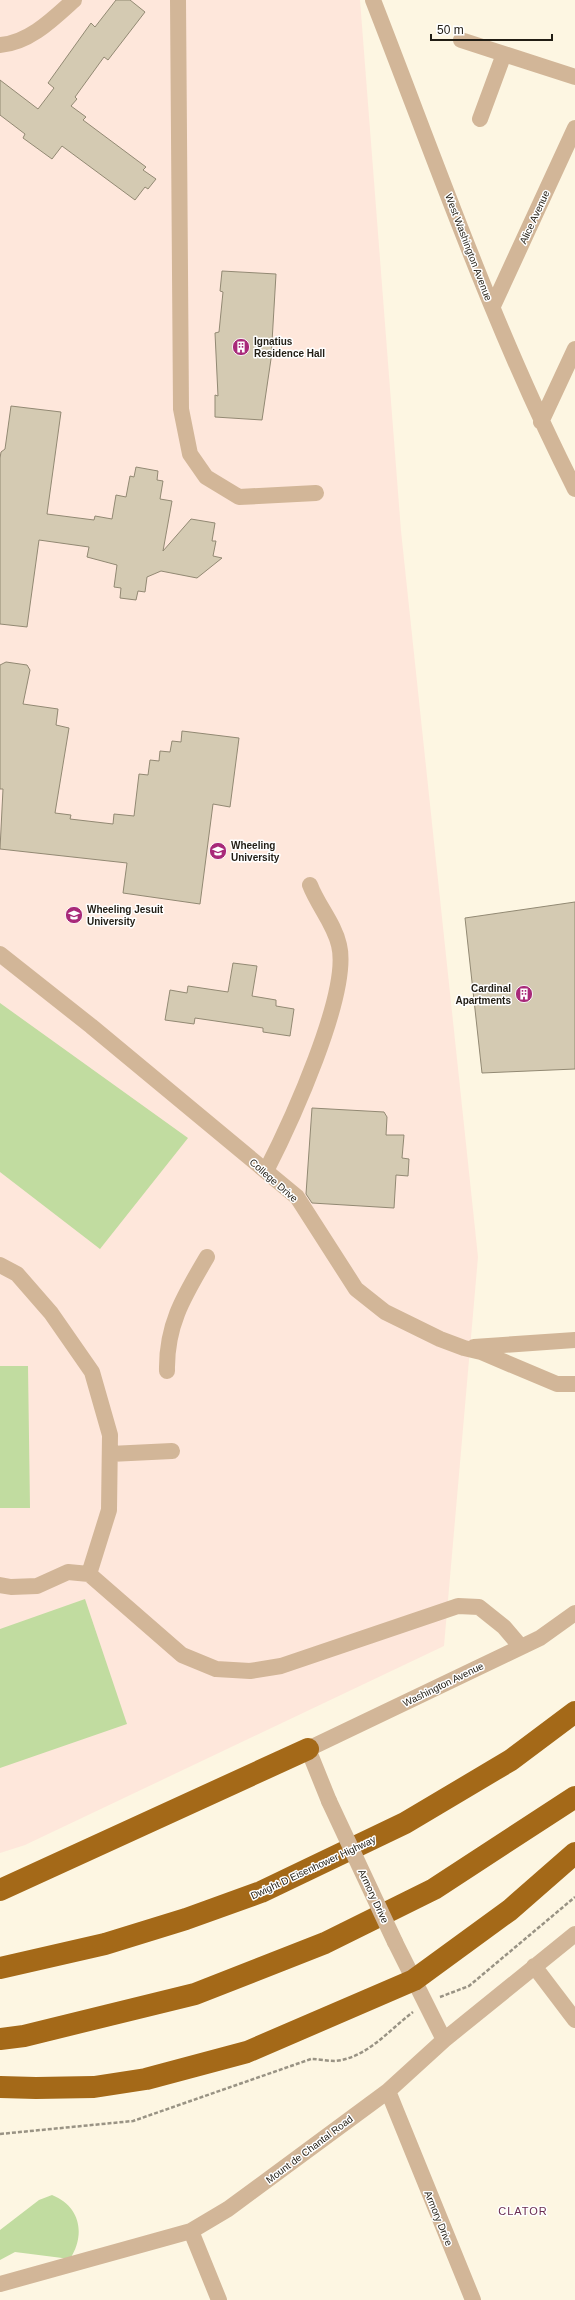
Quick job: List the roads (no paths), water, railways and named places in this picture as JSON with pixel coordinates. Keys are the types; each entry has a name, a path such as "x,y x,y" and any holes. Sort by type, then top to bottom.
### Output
{"highway":[{"name":"Dwight D Eisenhower Highway","path":"0,1968 105,1944 261,1892 405,1823 511,1760 575,1712"},
{"path":"0,1890 308,1749"},
{"path":"0,2039 24,2036 195,1994 325,1943 434,1889 575,1797"},
{"path":"0,2086 36,2088 94,2087 146,2079 247,2052 414,1980 510,1910 575,1853"}],"street":[{"path":"0,45 14,44 46,25 74,0"},
{"path":"178,0 180,409 190,454 206,477 239,496 316,493"},
{"name":"West Washington Avenue","path":"373,0 493,306 541,422 575,489"},
{"path":"461,40 575,77"},
{"path":"480,119 504,54"},
{"name":"Alice Avenue","path":"493,306 575,128"},
{"path":"541,422 575,349"},
{"path":"266,1171 287,1131 306,1082 330,1016 341,972 340,945 330,922 316,901 310,885"},
{"name":"College Drive","path":"0,954 91,1026 297,1197 356,1289 385,1312 440,1339 464,1348 481,1352 557,1384 575,1384"},
{"path":"167,1371 167,1347 173,1320 184,1296 207,1257"},
{"path":"0,1265 17,1274 51,1313 92,1372 110,1435 110,1454 109,1510 89,1574"},
{"path":"464,1348 575,1340"},
{"path":"110,1454 172,1451"},
{"path":"0,1584 11,1587 37,1586 68,1572 89,1574 182,1655 216,1669 250,1671 281,1666 458,1606 479,1607 504,1627 521,1647"},
{"name":"Washington Avenue","path":"308,1749 540,1638 575,1614"},
{"name":"Armory Drive","path":"308,1749 329,1801 395,1942 444,2040"},
{"name":"Mount de Chantal Road","path":"0,2284 191,2231 228,2209 388,2091 444,2040 575,1934"},
{"path":"534,1966 575,2020"},
{"name":"Armory Drive","path":"388,2091 470,2299"},
{"path":"191,2231 219,2300"}],"place":[{"name":"Ignatius Residence Hall","path":"241,347"},
{"name":"Wheeling University","path":"218,851"},
{"name":"Wheeling Jesuit University","path":"74,915"},
{"name":"Cardinal Apartments","path":"524,994"}],"district":[{"name":"CLATOR","path":"523,2211"}]}
